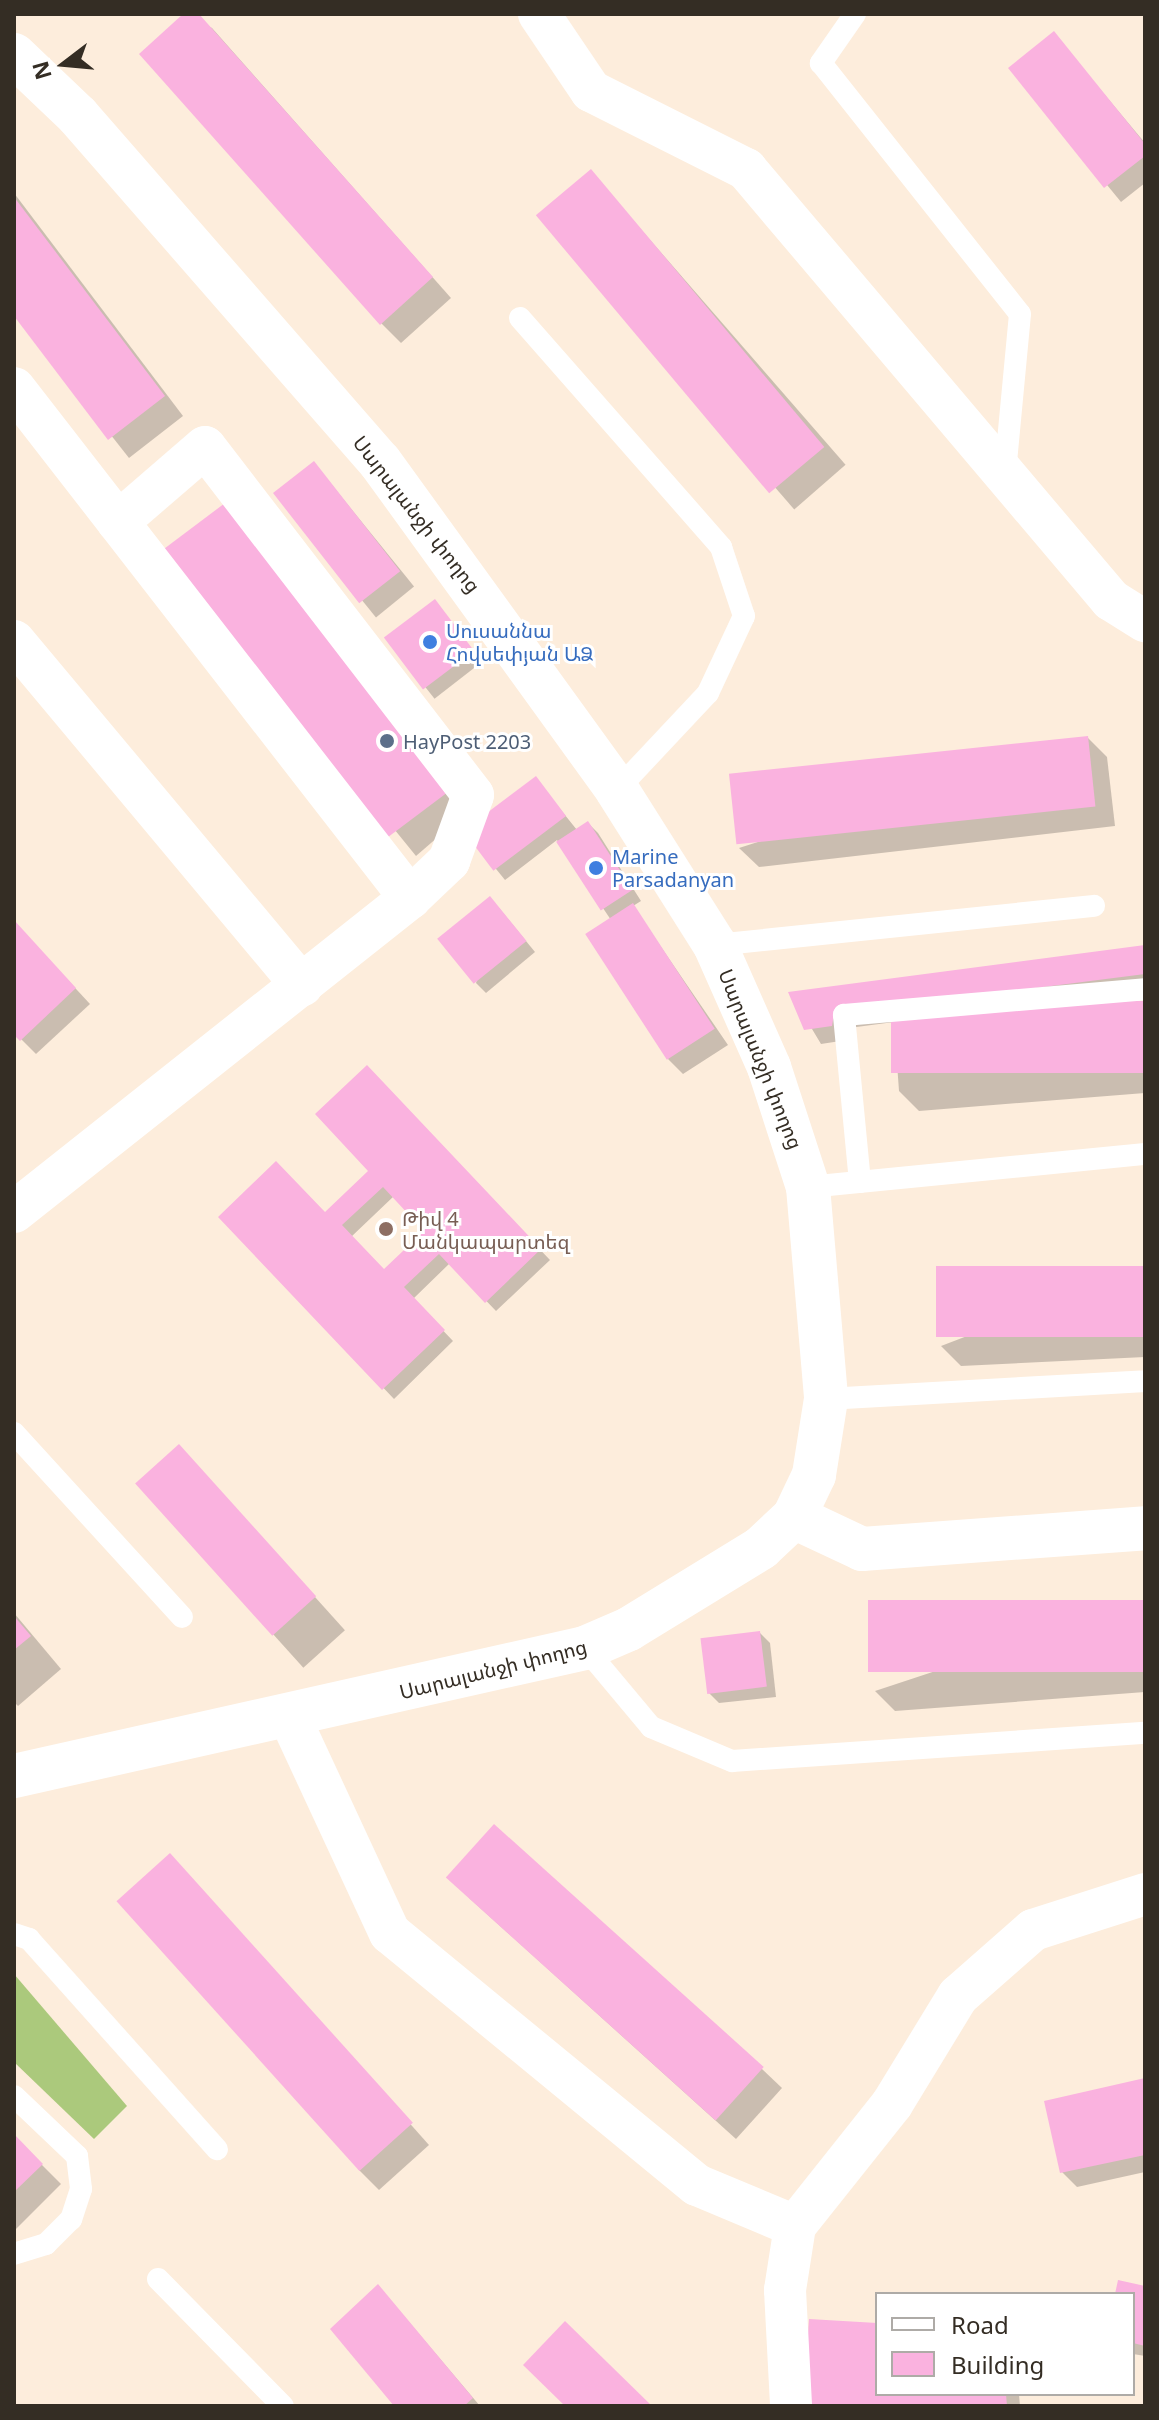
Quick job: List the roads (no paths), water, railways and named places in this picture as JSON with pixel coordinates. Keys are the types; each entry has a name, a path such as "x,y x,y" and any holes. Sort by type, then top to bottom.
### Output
{"street":[{"path":"539,14 591,91 746,169 1111,600 1145,621"},
{"name":"Սարալանջի փողոց","path":"14,55 78,116 380,462 617,790 715,945 769,1067 808,1187 826,1399 814,1475 794,1517 682,1600 585,1648 290,1718 14,1776"},
{"path":"14,388 410,898"},
{"path":"14,1212 410,898 449,861 473,795 205,447 118,522"},
{"path":"14,641 302,985"},
{"path":"794,1517 862,1549 1145,1528"},
{"path":"290,1718 390,1933 697,2185 795,2226"},
{"path":"791,2406 785,2290 795,2226 892,2104 958,1996 1033,1930 1145,1894"}],"lane":[{"path":"855,14 821,63 1020,314 1005,473"},
{"path":"520,318 721,547 744,616 708,693 617,790"},
{"path":"715,945 1094,906"},
{"path":"860,1182 844,1015 1145,989"},
{"path":"808,1187 1145,1154"},
{"path":"826,1399 1145,1381"},
{"path":"14,1433 182,1617"},
{"path":"585,1648 651,1727 732,1761 1145,1733"},
{"path":"14,1934 29,1939 217,2149"},
{"path":"14,2096 77,2156 81,2189 71,2219 54,2236 14,2254"},
{"path":"158,2279 283,2406"}],"place":[{"name":"Սուսաննա Հովսեփյան ԱՁ","path":"430,642"},
{"name":"HayPost 2203","path":"387,741"},
{"name":"Marine Parsadanyan","path":"596,868"},
{"name":"Թիվ 4 Մանկապարտեզ","path":"386,1229"}]}
